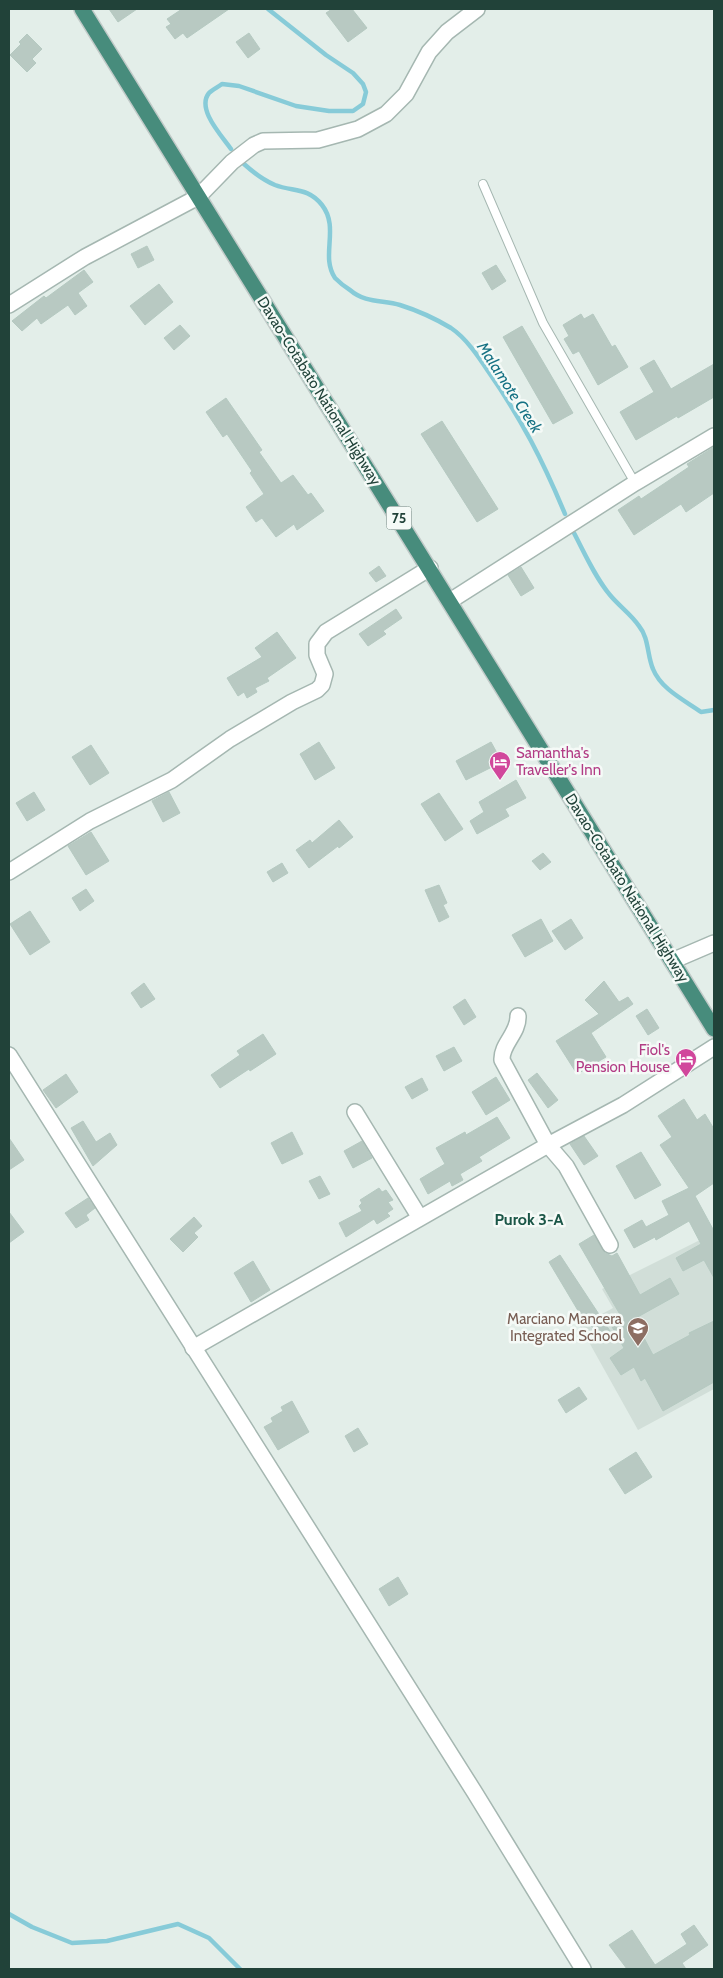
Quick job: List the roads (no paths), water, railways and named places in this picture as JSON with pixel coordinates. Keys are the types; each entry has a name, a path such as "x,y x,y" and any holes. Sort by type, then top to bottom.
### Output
{"highway":[{"name":"Davao-Cotabato National Highway","path":"82,9 450,600 714,1029"}],"street":[{"path":"9,305 85,257 198,197 232,162 254,145 263,141 318,140 358,129 386,114 406,94 429,52 447,32 477,9"},
{"path":"450,600 635,483 714,436"},
{"path":"9,872 90,821 172,780 230,739 292,702 317,690 322,685 325,674 317,654 316,644 326,632 430,568"},
{"path":"672,961 714,943"},
{"path":"518,1016 516,1027 502,1054 502,1060 548,1145 566,1166 610,1245"},
{"path":"194,1348 420,1218 513,1167 548,1145 623,1105 714,1047"},
{"path":"9,1055 475,1793 583,1969"},
{"path":"356,1112 420,1218"}],"lane":[{"path":"483,184 543,323 635,483"}],"waterway":[{"name":"Malamote Creek","path":"231,149 212,122 206,107 206,99 209,93 222,84 239,86 296,106 329,111 353,111 363,104 366,92 363,84 353,73 326,55 268,9"},
{"name":"Malamote Creek","path":"244,164 266,181 311,195 322,205 330,223 329,261 331,269 335,278 342,284 362,297 413,309 439,321 451,328 467,342 500,388 521,423 540,458 565,514"},
{"name":"Malamote Creek","path":"574,533 600,581 642,631 653,669 661,682 674,694 701,712 714,710"},
{"path":"9,1914 32,1927 72,1943 107,1941 178,1924 209,1938 240,1969"}],"place":[{"name":"Samantha's Traveller's Inn","path":"500,781"},
{"name":"Fiol's Pension House","path":"686,1078"},
{"name":"Marciano Mancera Integrated School","path":"638,1347"}],"district":[{"name":"Purok 3-A","path":"529,1219"}]}
